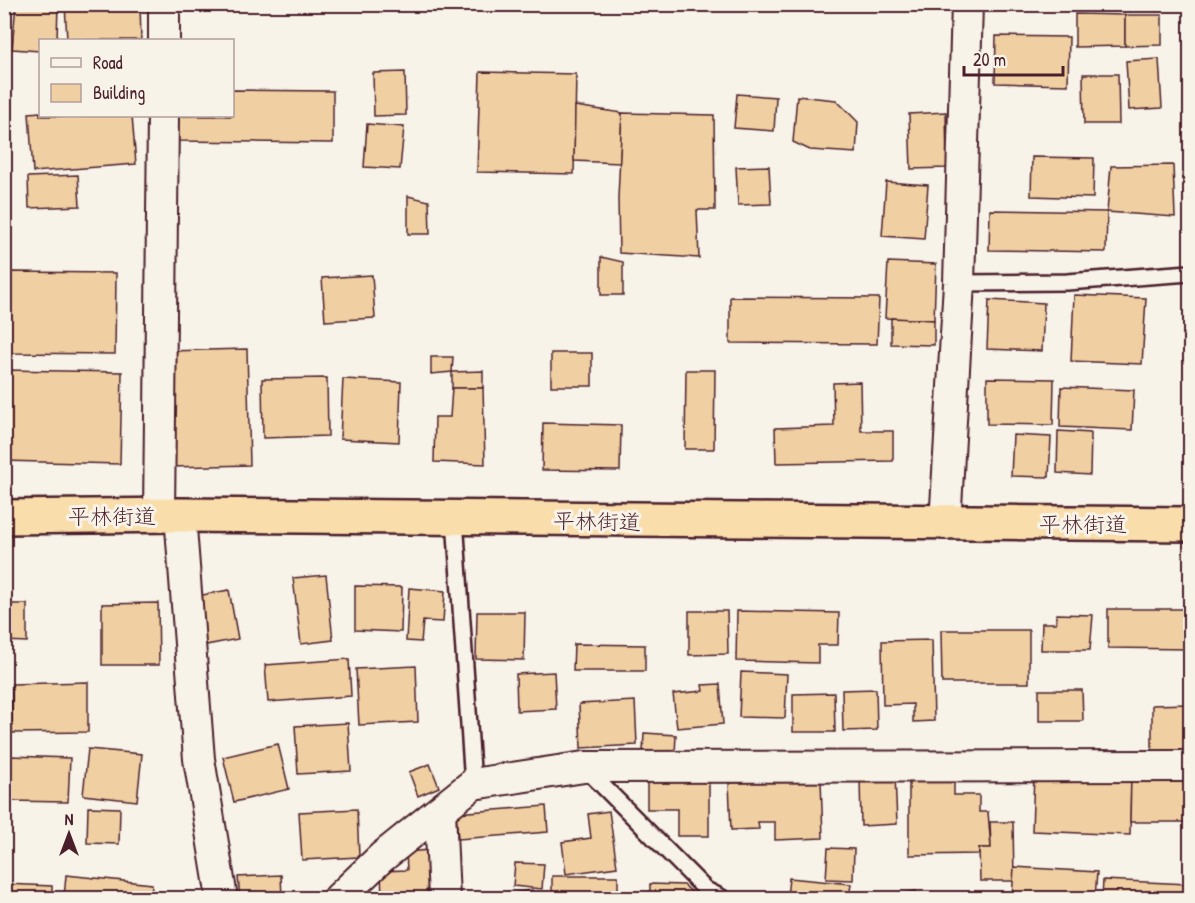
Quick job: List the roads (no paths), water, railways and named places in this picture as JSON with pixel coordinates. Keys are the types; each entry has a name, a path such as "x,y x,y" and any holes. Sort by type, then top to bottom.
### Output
{"highway":[{"name":"平林街道","path":"4,517 170,515 945,524 1191,524"}],"street":[{"path":"164,4 164,39"},
{"path":"945,524 959,283 967,4"},
{"path":"163,117 170,515 199,759 222,898"},
{"path":"339,898 382,857 472,784 584,767 1191,766"},
{"path":"440,811 444,898"}],"lane":[{"path":"959,283 1067,282 1191,273"},
{"path":"455,519 472,784"},
{"path":"584,767 706,890 722,898"}]}
